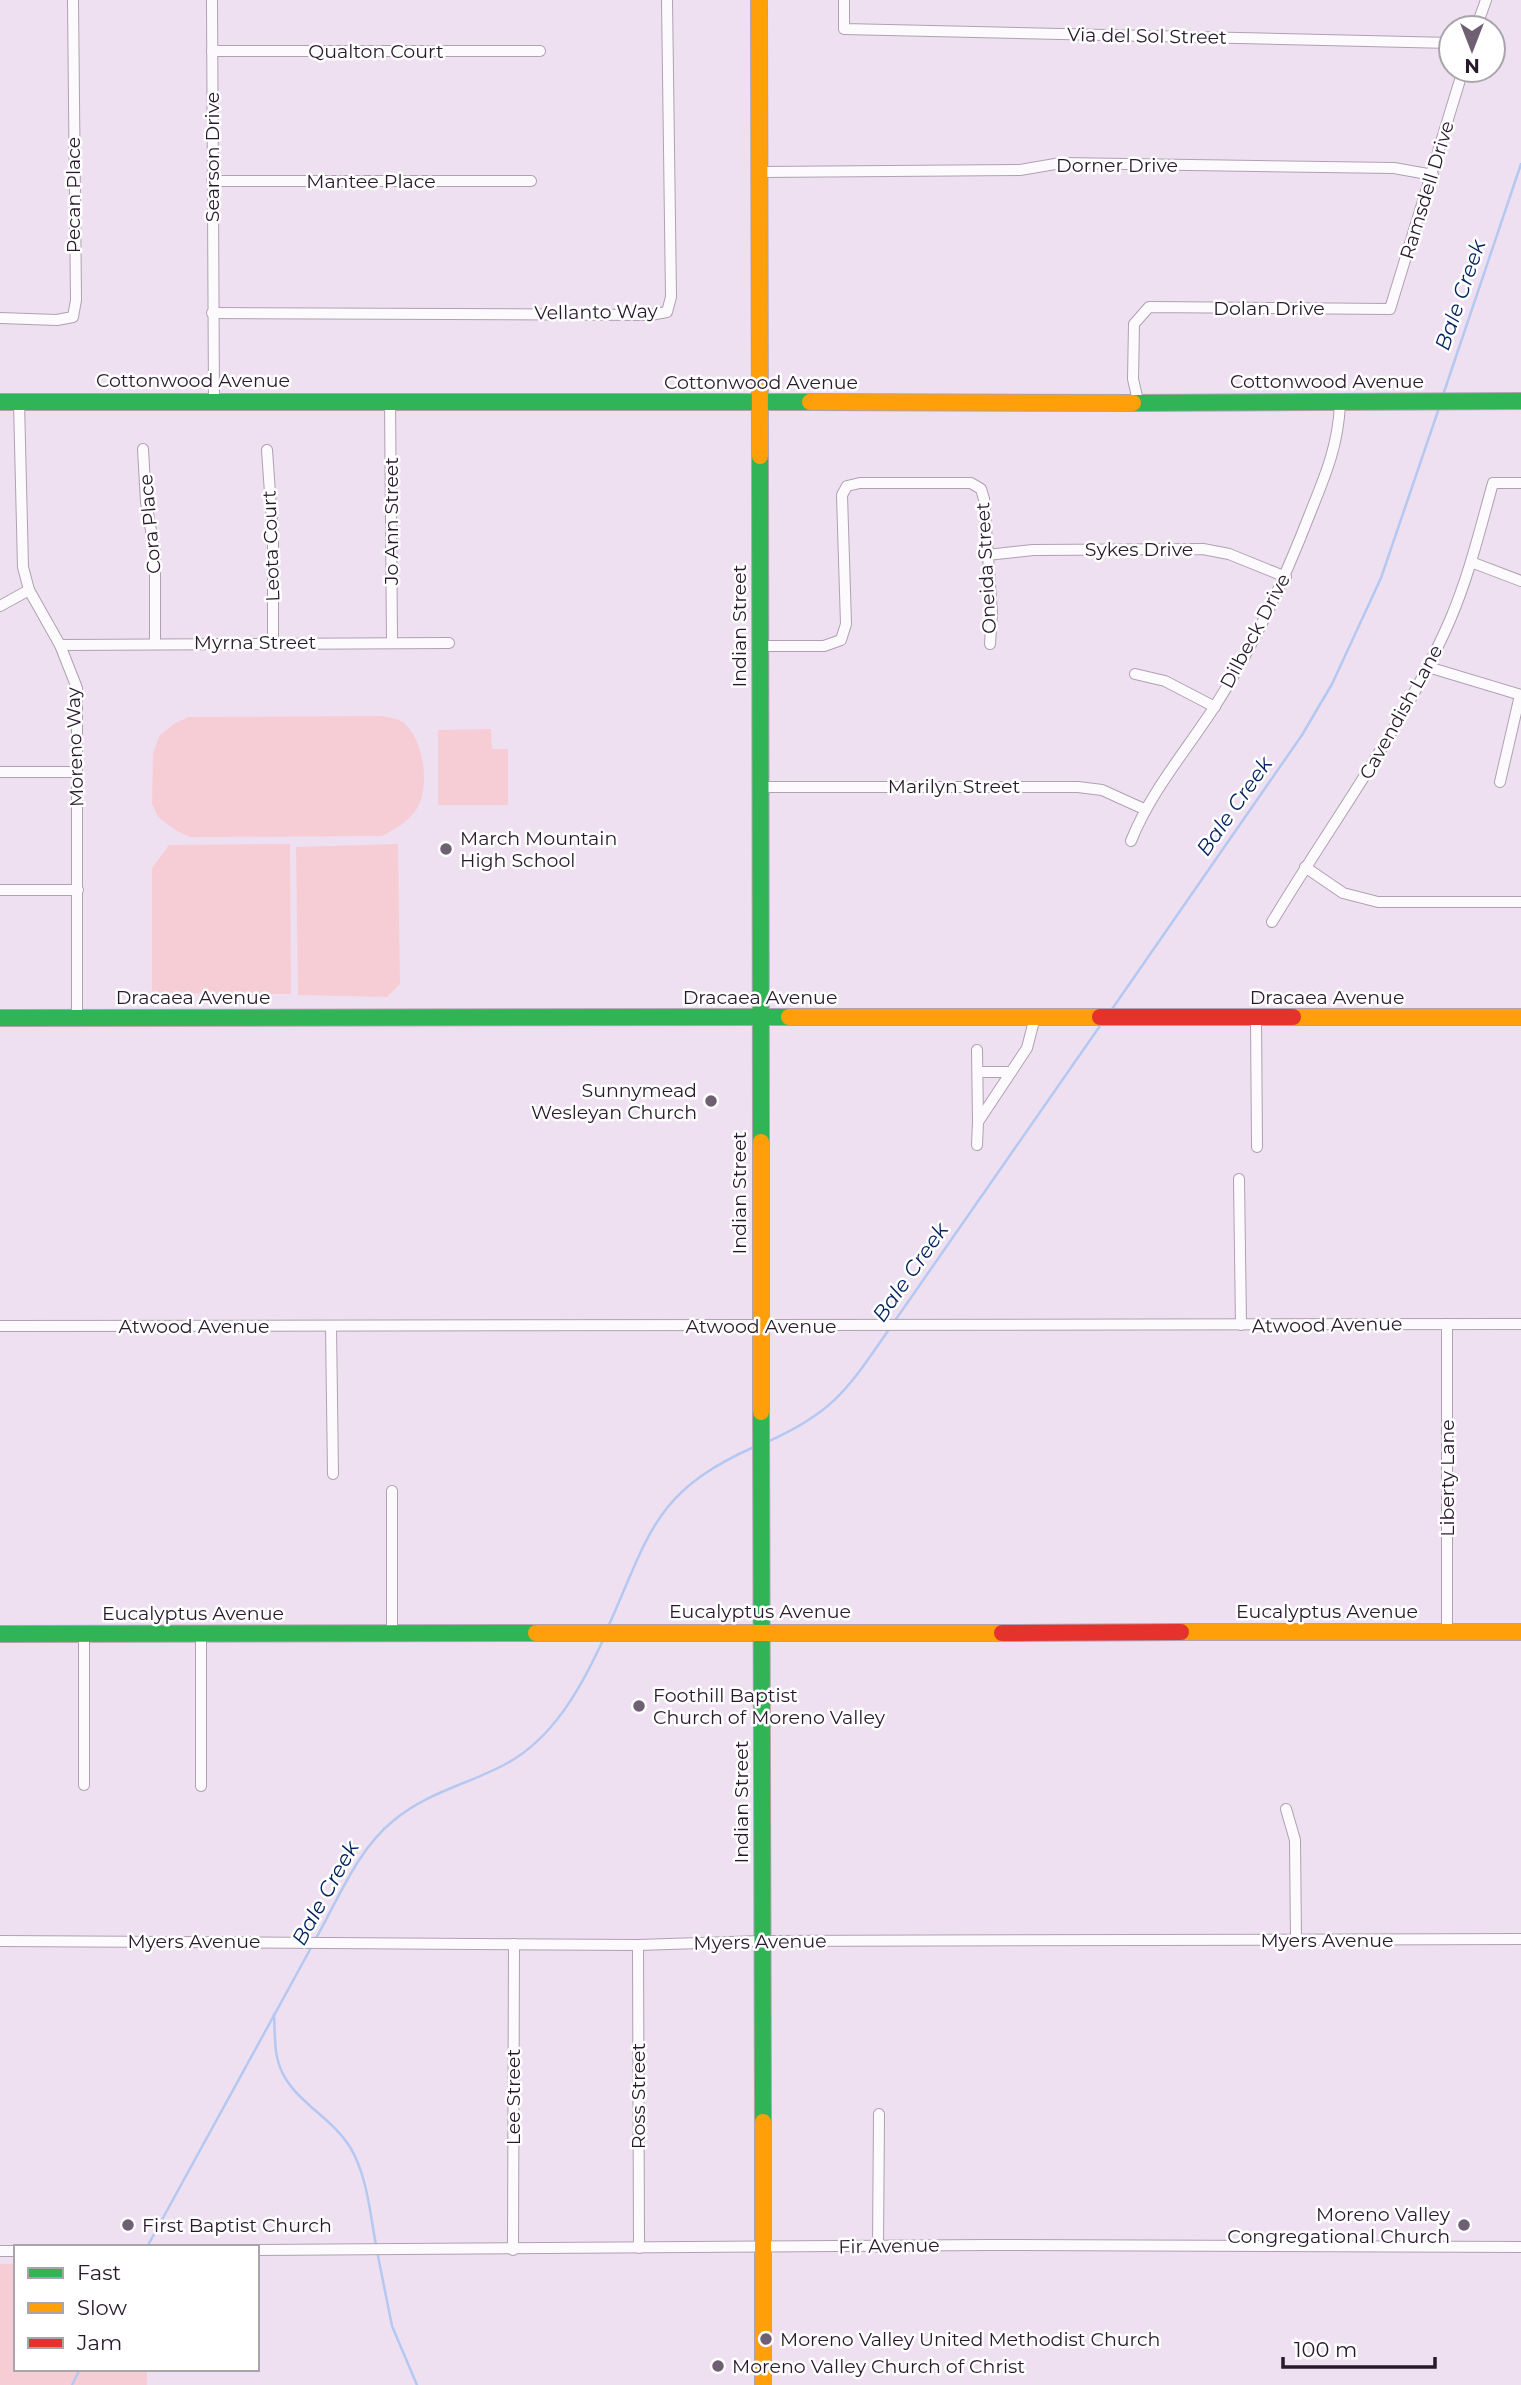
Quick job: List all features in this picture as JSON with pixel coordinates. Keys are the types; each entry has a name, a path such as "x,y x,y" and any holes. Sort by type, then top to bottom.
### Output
{"street":[{"name":"Pecan Place","path":"0,318 57,320 73,317 76,300 73,0"},
{"name":"Searson Drive","path":"212,0 214,401"},
{"name":"Vellanto Way","path":"212,313 650,315 667,312 671,297 667,0"},
{"name":"Indian Street","path":"759,0 763,2385"},
{"name":"Via del Sol Street","path":"844,0 844,29 1437,43"},
{"name":"Qualton Court","path":"212,51 540,51"},
{"name":"Ramsdell Drive","path":"1390,309 1459,84"},
{"name":"Dorner Drive","path":"759,172 1020,170 1061,163 1394,168 1433,174"},
{"name":"Mantee Place","path":"212,181 531,181"},
{"name":"Dolan Drive","path":"1138,401 1133,379 1134,324 1149,307 1390,309"},
{"name":"Jo Ann Street","path":"390,401 392,642"},
{"name":"Cottonwood Avenue","path":"0,402 1138,401 1340,404 1521,401"},
{"name":"Moreno Way","path":"19,402 22,547 29,590 60,645 77,688 77,1018"},
{"name":"Dilbeck Drive","path":"1131,841 1144,809 1215,707 1253,644 1286,577 1339,439 1340,404"},
{"name":"Cora Place","path":"143,449 146,502 155,553 155,642"},
{"name":"Leota Court","path":"267,450 272,536 272,642"},
{"name":"Oneida Street","path":"760,646 833,644 845,634 842,495 847,486 860,483 971,483 981,489 984,499 992,613 990,644"},
{"name":"Cavendish Lane","path":"1272,922 1305,867 1366,778 1428,667 1471,562 1493,483 1521,483"},
{"name":"Sykes Drive","path":"988,555 1033,550 1203,549 1229,554 1286,577"},
{"path":"1471,562 1521,581"},
{"path":"0,606 29,590"},
{"name":"Myrna Street","path":"60,645 155,642 449,643"},
{"path":"1428,667 1520,695 1500,782"},
{"path":"1135,674 1165,681 1215,707"},
{"path":"0,772 77,772"},
{"name":"Marilyn Street","path":"760,787 1078,787 1102,790 1144,809"},
{"path":"1305,867 1343,893 1378,902 1521,902"},
{"path":"0,890 78,890"},
{"path":"978,1122 1027,1048 1035,1017"},
{"name":"Dracaea Avenue","path":"0,1018 1521,1017"},
{"path":"1256,1018 1257,1147"},
{"path":"977,1050 977,1145"},
{"path":"978,1072 1011,1072"},
{"path":"1239,1180 1241,1325"},
{"name":"Liberty Lane","path":"1447,1324 1447,1632"},
{"name":"Atwood Avenue","path":"0,1326 1521,1324"},
{"path":"331,1326 333,1474"},
{"path":"392,1491 392,1633"},
{"name":"Eucalyptus Avenue","path":"0,1634 1521,1632"},
{"path":"84,1634 84,1784"},
{"path":"201,1634 201,1786"},
{"path":"1286,1809 1295,1840 1296,1940"},
{"name":"Myers Avenue","path":"0,1941 638,1945 762,1941 1521,1939"},
{"name":"Lee Street","path":"513,2250 514,1944"},
{"name":"Ross Street","path":"638,1945 639,2248"},
{"path":"878,2246 879,2114"},
{"name":"Fir Avenue","path":"259,2250 878,2246 1521,2247"}],"shaded area":[{"path":"383,716 402,721 411,731 421,752 424,777 421,800 416,810 405,822 382,836 190,837 158,817 152,804 153,754 159,736 175,723 189,717"},
{"path":"491,729 492,749 508,749 508,805 438,805 438,730"},
{"path":"290,844 291,994 152,993 152,868 169,845"},
{"path":"398,844 400,984 387,997 298,995 296,847"},
{"path":"0,2264 14,2264 14,2371 147,2371 147,2385 0,2385"}],"waterway":[{"name":"Bale Creek","path":"1443,395 1521,164"},
{"name":"Bale Creek","path":"1110,1012 1302,735 1332,684 1381,578 1439,408"},
{"name":"Bale Creek","path":"894,1322 1102,1023"},
{"name":"Bale Creek","path":"767,1442 809,1420 839,1396 890,1328"},
{"name":"Bale Creek","path":"608,1627 646,1541 674,1499 694,1481 720,1464 754,1447"},
{"name":"Bale Creek","path":"315,1940 340,1892 380,1833 419,1803 502,1766 536,1743 575,1694 603,1640"},
{"name":"Bale Creek","path":"148,2245 312,1946"},
{"path":"274,2014 277,2057 289,2084 341,2135 356,2158 367,2195 376,2245"},
{"path":"377,2251 392,2326 417,2385"},
{"name":"Bale Creek","path":"72,2385 79,2371"}],"traffic: fast":[{"path":"1133,403 1521,401"},
{"path":"0,402 810,402"},
{"path":"760,456 761,1142"},
{"path":"0,1018 789,1017"},
{"path":"761,1412 763,2122"},
{"path":"0,1634 536,1633"}],"traffic: slow":[{"path":"759,0 760,456"},
{"path":"810,402 1133,403"},
{"path":"789,1017 1100,1017"},
{"path":"1293,1017 1521,1017"},
{"path":"761,1142 761,1412"},
{"path":"1181,1632 1521,1632"},
{"path":"536,1633 1002,1633"},
{"path":"763,2122 763,2385"}],"traffic: jam":[{"path":"1100,1017 1293,1017"},
{"path":"1002,1633 1181,1632"}],"place":[{"name":"March Mountain High School","path":"446,849"},
{"name":"Sunnymead Wesleyan Church","path":"711,1101"},
{"name":"Foothill Baptist Church of Moreno Valley","path":"639,1706"},
{"name":"First Baptist Church","path":"128,2225"},
{"name":"Moreno Valley Congregational Church","path":"1464,2225"},
{"name":"Moreno Valley United Methodist Church","path":"766,2339"},
{"name":"Moreno Valley Church of Christ","path":"718,2366"}]}
